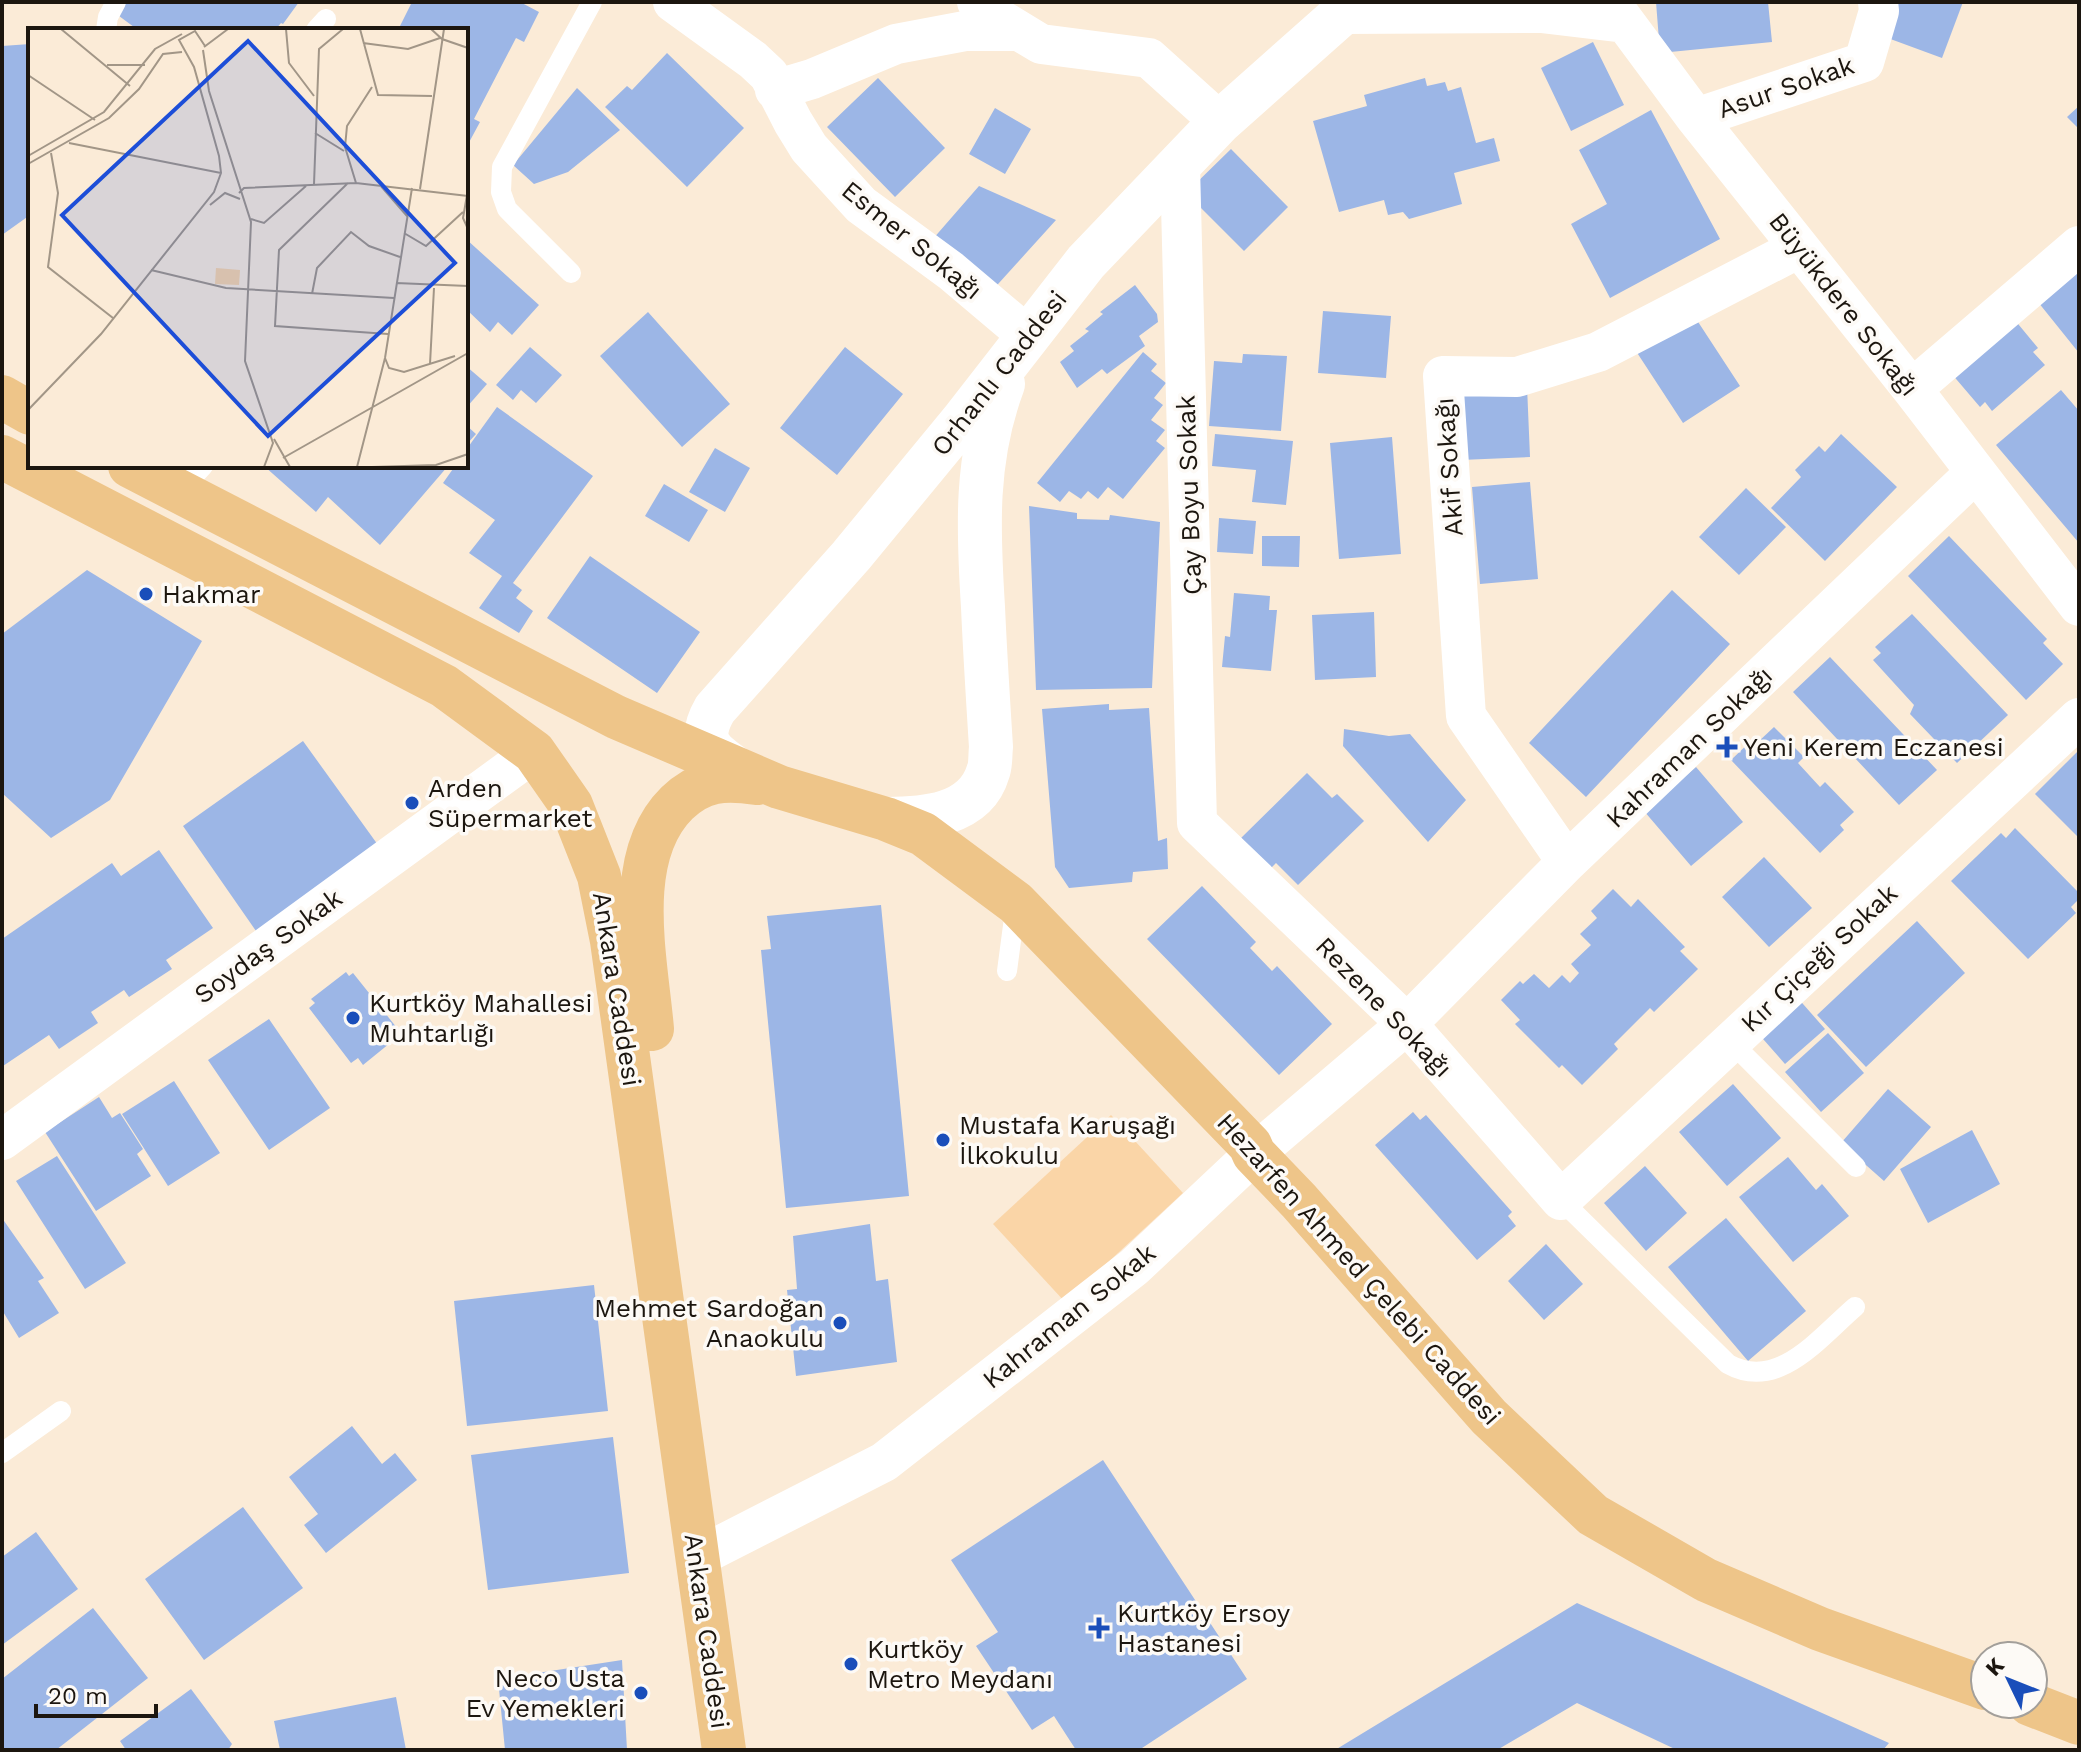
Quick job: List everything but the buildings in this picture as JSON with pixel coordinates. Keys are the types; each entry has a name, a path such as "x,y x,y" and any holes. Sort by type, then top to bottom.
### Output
{"main road":[{"path":"2,397 28,412"},
{"name":"Ankara Caddesi","path":"2,457 444,686 534,752 571,805 599,876 610,928 724,1750"},
{"path":"139,468 191,479 616,717 779,787"},
{"path":"696,1558 641,895 647,854 656,829 691,790 734,779 779,787"},
{"name":"Hezarfen Ahmed Çelebi Caddesi","path":"779,787 886,819 923,834 1016,903 1250,1145 1254,1154 1489,1417 1593,1515 1706,1580 1820,1629 1969,1682"}],"street":[{"name":"Esmer Sokağı","path":"673,2 769,75 809,148 861,205 951,271 1022,342"},
{"path":"977,2 983,9 1041,44 1149,58 1220,122"},
{"name":"Asur Sokak","path":"1696,118 1864,62 1879,11 1878,2"},
{"path":"1348,8 1618,13"},
{"name":"Orhanlı Caddesi","path":"735,768 710,747 705,735 707,722 715,709 851,556 963,420 1086,262 1220,122 1348,8"},
{"name":"Büyükdere Sokağı","path":"1618,13 1696,118 1912,389 2079,606"},
{"path":"775,90 812,79 896,44 965,31 1019,31"},
{"name":"Çay Boyu Sokak","path":"1180,166 1197,823"},
{"path":"1912,389 2079,246"},
{"name":"Akif Sokağı","path":"1567,862 1466,716 1443,376 1517,377 1598,352 1799,248"},
{"path":"886,819 926,819 957,808 975,795 988,773 991,747 979,541 980,476 991,417 1022,342"},
{"name":"Kahraman Sokağı","path":"1407,1024 1567,862 1975,473"},
{"name":"Kır Çiçeği Sokak","path":"1561,1200 1729,1040 2079,718"},
{"name":"Soydaş Sokak","path":"2,1140 534,752"},
{"name":"Rezene Sokağı","path":"1197,823 1407,1024 1561,1200"},
{"name":"Kahraman Sokak","path":"696,1558 884,1462 1134,1267 1254,1154 1407,1024"}],"lane":[{"path":"106,28 116,2"},
{"path":"571,273 507,209 499,180 502,167 592,2"},
{"path":"1007,971 1016,903"},
{"path":"1729,1040 1856,1167"},
{"path":"1561,1200 1728,1364 1739,1370 1764,1373 1780,1369 1855,1307"},
{"path":"2,1453 61,1411"}],"shaded area":[{"path":"1111,1115 1183,1193 1065,1302 993,1224"}],"place":[{"name":"Hakmar","path":"146,594"},
{"name":"Yeni Kerem Eczanesi","path":"1727,747"},
{"name":"Arden Süpermarket","path":"412,803"},
{"name":"Kurtköy Mahallesi Muhtarlığı","path":"353,1018"},
{"name":"Mustafa Karuşağı İlkokulu","path":"943,1140"},
{"name":"Mehmet Sardoğan Anaokulu","path":"840,1323"},
{"name":"Kurtköy Ersoy Hastanesi","path":"1099,1628"},
{"name":"Kurtköy Metro Meydanı","path":"851,1664"},
{"name":"Neco Usta Ev Yemekleri","path":"641,1693"}]}
